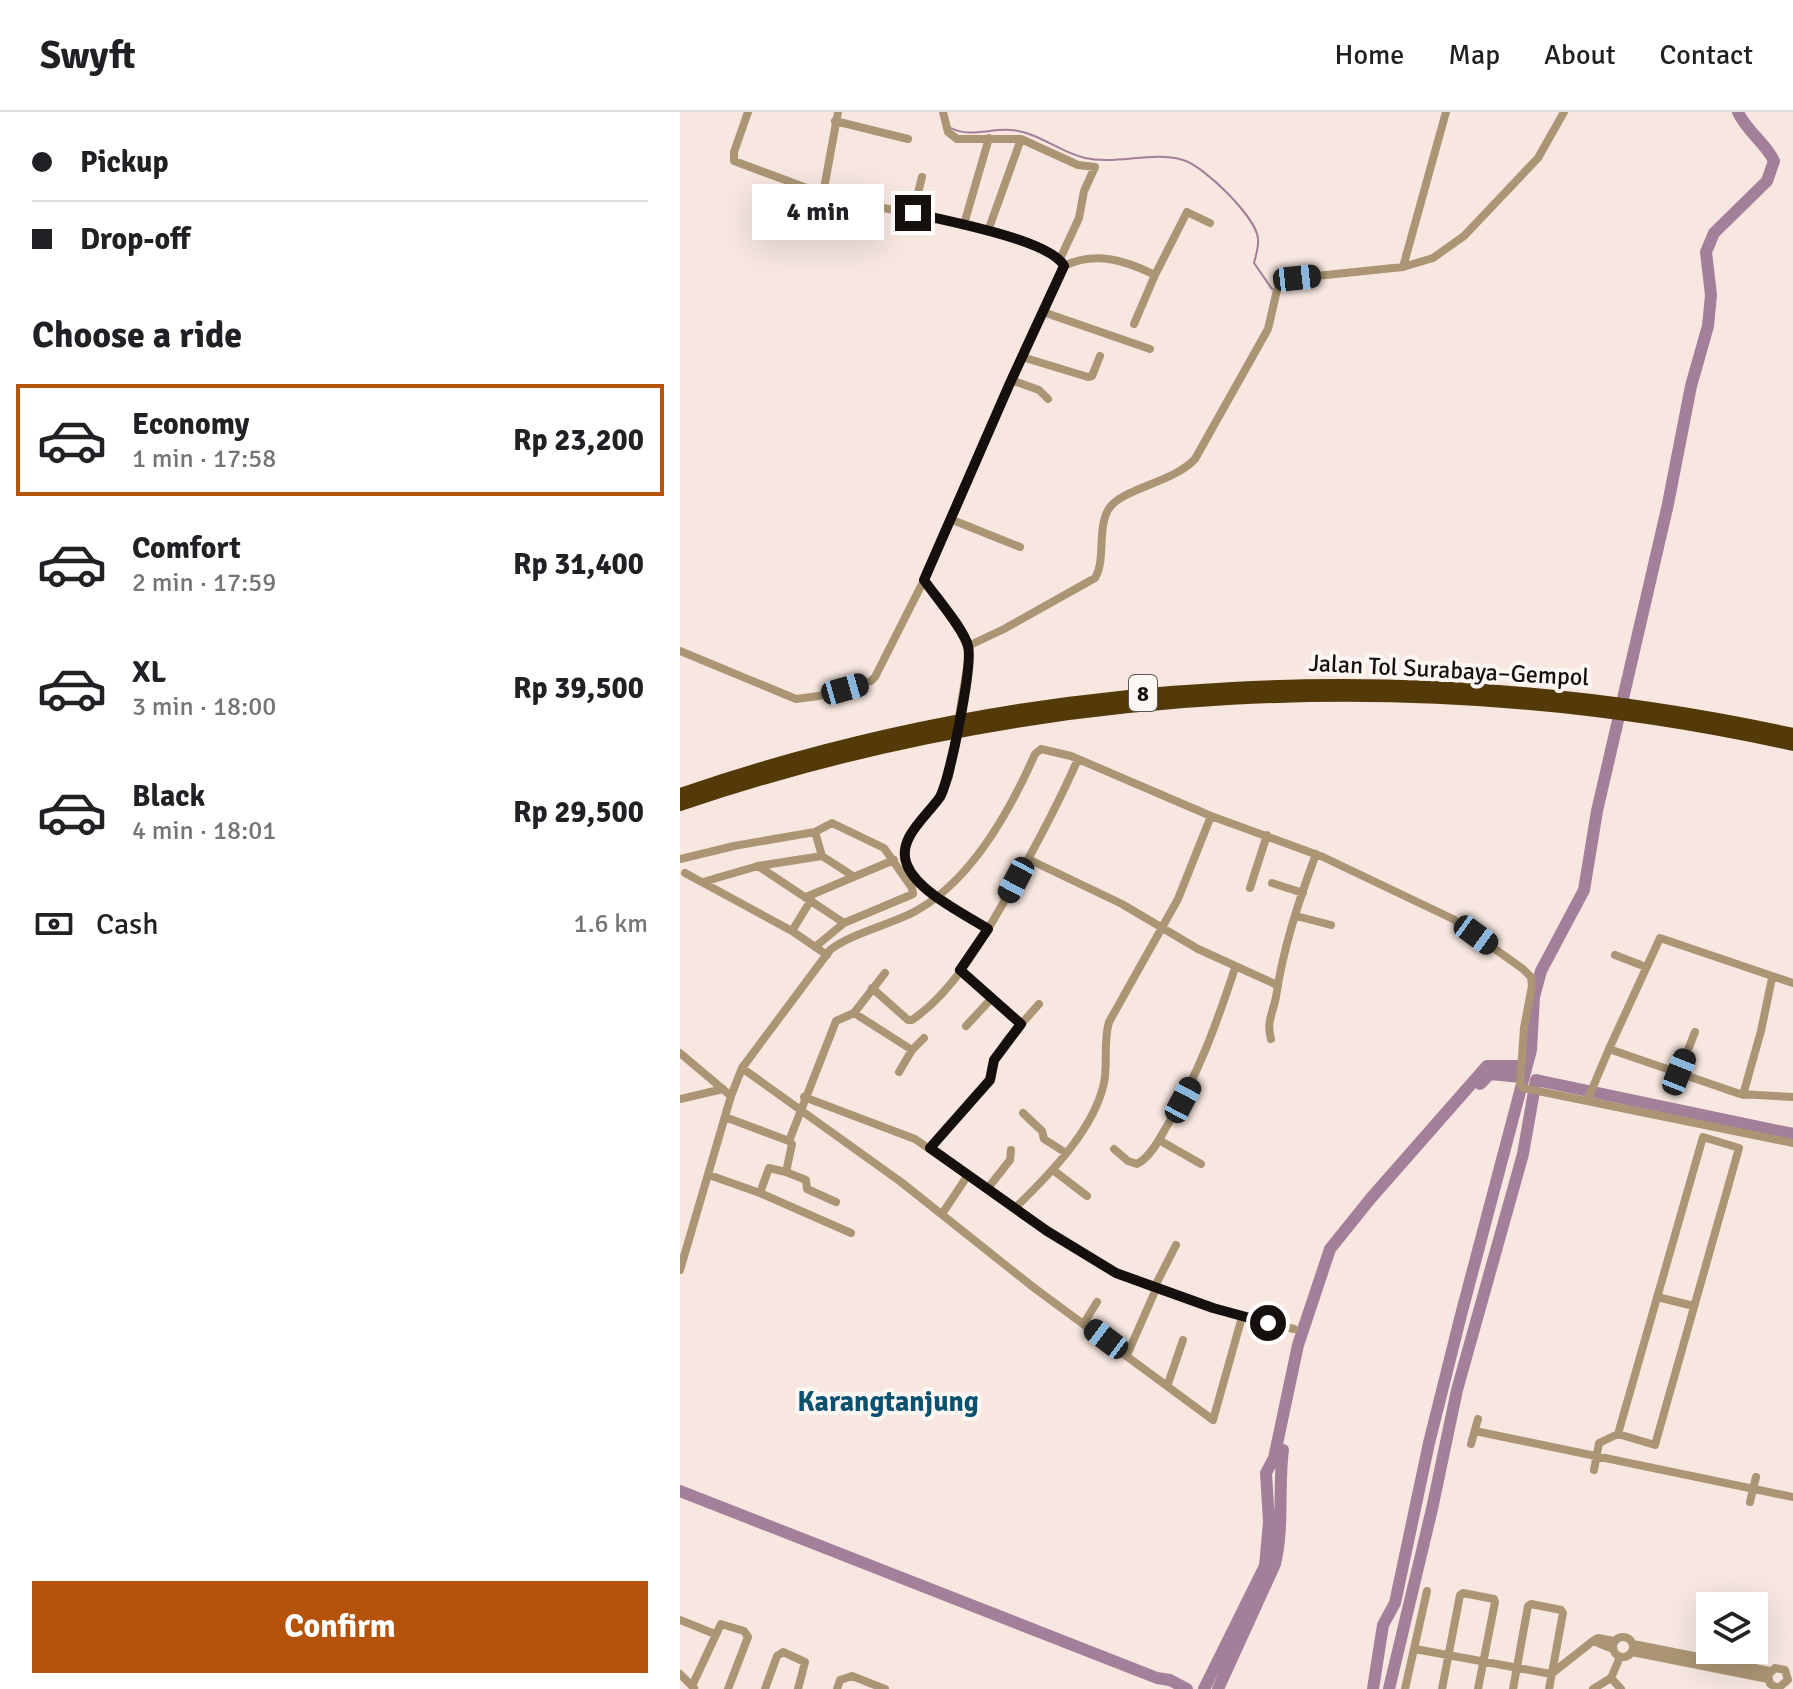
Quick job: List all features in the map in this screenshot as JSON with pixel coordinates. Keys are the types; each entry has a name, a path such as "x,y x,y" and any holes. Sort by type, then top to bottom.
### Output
{"highway":[{"name":"Jalan Tol Surabaya–Gempol","path":"680,794 756,769 924,726 1102,697 1194,689 1305,684 1501,690 1793,734"},
{"name":"Jalan Tol Surabaya–Gempol","path":"680,805 815,763 911,740 1094,710 1268,696 1342,695 1622,708 1793,745"}],"street":[{"path":"748,112 734,152 734,161 823,194 964,224 1018,240 1062,263 1101,257 1139,267 1155,277"},
{"path":"680,651 796,699 871,681 958,523 1019,382 1022,357 1046,313 1084,191 1095,168 1073,163 1021,139 957,139 948,132 943,112"},
{"path":"1404,265 1446,112"},
{"path":"968,646 1095,578 1109,508 1124,497 1178,473 1195,459 1268,329 1277,290 1282,283 1297,278 1414,266 1433,258 1464,236 1538,158 1564,112"},
{"path":"823,194 836,116 908,139"},
{"path":"964,224 989,138"},
{"path":"988,231 1021,139"},
{"path":"913,213 922,177"},
{"path":"1134,324 1187,212 1210,223"},
{"path":"1046,313 1150,349"},
{"path":"1022,357 1088,377 1094,372 1100,356"},
{"path":"1019,382 1044,393 1048,399"},
{"path":"958,523 1020,547"},
{"path":"924,580 968,646 952,763 945,787 908,838 905,851 907,867 937,897 988,929"},
{"path":"680,1270 742,1068 837,945 889,925 937,897 993,834 1018,794 1037,751 1046,749 1078,759 1211,816 1316,854 1453,919 1527,972 1532,986 1520,1065 1520,1086 1588,1096 1793,1143"},
{"path":"872,988 912,1020 960,970 988,929 1028,859 1078,759"},
{"path":"1015,1208 1053,1170 1088,1120 1102,1091 1109,1022 1183,887 1211,816"},
{"path":"680,859 815,832 835,824 884,848 913,894 844,923 815,947"},
{"path":"815,832 822,856 853,876"},
{"path":"1250,888 1267,835"},
{"path":"1271,1039 1268,1024 1277,985 1316,854"},
{"path":"703,882 758,866 822,856"},
{"path":"1028,859 1122,904 1235,968 1277,985"},
{"path":"792,931 808,898 894,860"},
{"path":"758,866 844,923"},
{"path":"685,873 792,931 827,955"},
{"path":"1272,883 1303,893"},
{"path":"1296,916 1331,925"},
{"path":"1588,1096 1660,938 1793,983"},
{"path":"1615,955 1646,967"},
{"path":"1114,1149 1128,1161 1137,1164 1144,1161 1159,1140 1201,1065 1235,968"},
{"path":"960,970 1021,1024"},
{"path":"789,1141 836,1021 854,1013 885,973"},
{"path":"1743,1095 1772,978"},
{"path":"966,1026 992,998"},
{"path":"930,1148 990,1080 994,1060 1039,1004"},
{"path":"854,1013 912,1050"},
{"path":"1679,1072 1695,1032"},
{"path":"899,1072 912,1050 924,1038"},
{"path":"1609,1049 1743,1095 1793,1097"},
{"path":"680,1053 731,1096"},
{"path":"742,1068 942,1214 1033,1287 1213,1420 1242,1317"},
{"path":"680,1099 723,1089"},
{"path":"804,1097 892,1128 930,1148 1086,1256 1130,1280 1242,1317 1294,1329"},
{"path":"1023,1113 1042,1131 1044,1139 1066,1153"},
{"path":"725,1117 789,1141 792,1146 786,1172"},
{"path":"1594,1470 1599,1443 1618,1434 1655,1445 1739,1148 1703,1137 1618,1434"},
{"path":"1159,1140 1201,1164"},
{"path":"988,1188 1010,1160 1011,1150"},
{"path":"760,1193 769,1168 806,1180 807,1189 836,1202"},
{"path":"1053,1170 1087,1196"},
{"path":"709,1175 760,1193 851,1233"},
{"path":"942,1214 968,1175"},
{"path":"1127,1355 1176,1245"},
{"path":"1657,1297 1694,1306"},
{"path":"1084,1323 1097,1302"},
{"path":"1168,1384 1183,1340"},
{"path":"1471,1444 1478,1419"},
{"path":"1475,1431 1793,1497"},
{"path":"1750,1502 1756,1477"},
{"path":"1405,1689 1427,1591"},
{"path":"1442,1689 1460,1595 1463,1593 1494,1599 1495,1602 1478,1689"},
{"path":"1513,1689 1529,1605 1563,1611 1549,1689"},
{"path":"680,1620 715,1634"},
{"path":"680,1674 693,1688 721,1624 744,1631 748,1637 728,1689"},
{"path":"1593,1689 1611,1678 1616,1649 1622,1636 1627,1637 1633,1648"},
{"path":"1415,1649 1551,1674 1593,1641 1629,1656 1633,1648"},
{"path":"1633,1648 1769,1675 1780,1667 1786,1683 1773,1687 1769,1675"},
{"path":"765,1689 777,1656 783,1652 805,1662 798,1689"},
{"path":"1555,1653 1570,1660"},
{"path":"837,1689 845,1676 885,1689"},
{"path":"1611,1678 1621,1689"}],"waterway":[{"path":"1373,1689 1383,1625 1395,1603 1429,1443 1531,1050 1534,997 1541,971 1584,890 1597,811 1668,504 1691,386 1708,326 1711,295 1706,252 1714,233 1767,181 1774,161 1738,112"},
{"path":"951,128 965,132 1021,132 1097,160 1159,157 1192,164 1227,193 1248,217 1258,238 1254,263 1272,289"},
{"path":"1204,1689 1265,1566 1269,1522 1266,1473 1274,1458 1298,1345 1330,1249 1487,1066 1526,1066"},
{"path":"1480,1084 1490,1074 1521,1077"},
{"path":"1389,1689 1457,1390 1523,1154 1536,1080 1793,1134"},
{"path":"1218,1689 1275,1564 1283,1450"},
{"path":"680,1491 1187,1689"}],"district":[{"name":"Karangtanjung","path":"888,1401"}],"route":[{"path":"913,213 1018,240 1060,259 1064,266 924,580 961,633 969,656 949,777 938,799 908,838 905,859 907,867 923,887 988,929 960,970 1021,1024 994,1060 990,1080 930,1148 1047,1231 1116,1273 1213,1308 1268,1323"}]}
